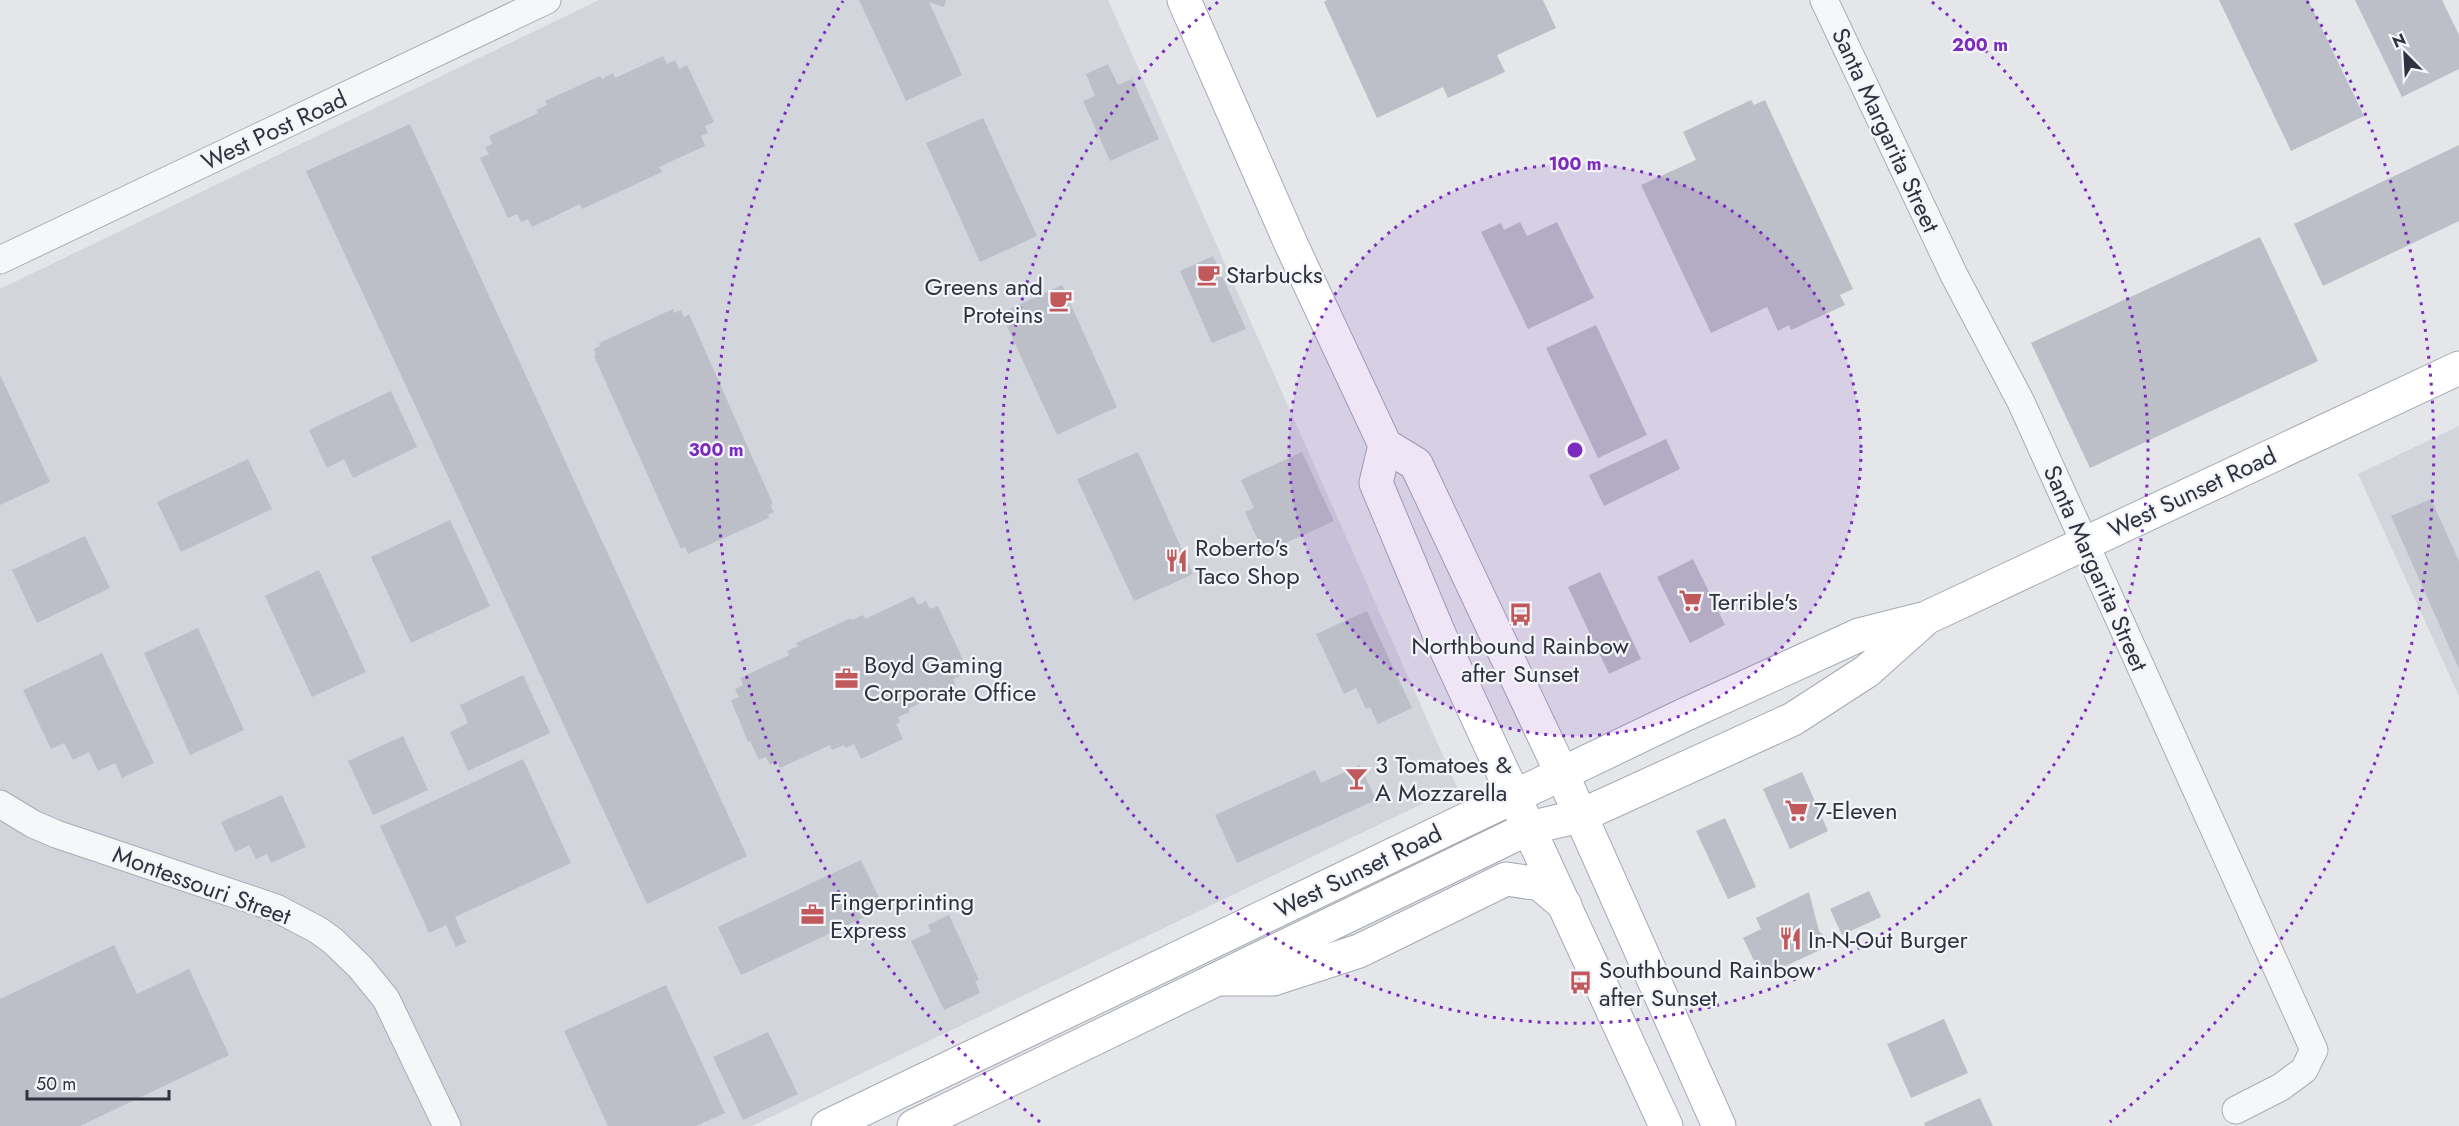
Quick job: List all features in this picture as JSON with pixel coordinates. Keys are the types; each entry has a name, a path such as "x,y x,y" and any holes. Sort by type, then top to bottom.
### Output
{"main road":[{"path":"1184,0 1291,244 1385,445 1416,464 1562,774 1719,1126"},
{"name":"West Sunset Road","path":"828,1126 890,1113 1200,948 1514,796 1858,635 1926,618 2459,368"},
{"path":"1385,445 1376,483 1440,636 1666,1126"},
{"name":"West Sunset Road","path":"914,1126 1529,828 1580,816 1793,719 1867,671 1926,618"},
{"path":"1200,948 1214,980 1273,979 1359,951 1506,879 1540,884 1566,906"}],"street":[{"name":"West Post Road","path":"0,260 548,0"},
{"name":"Santa Margarita Street","path":"1824,0 1954,275 2021,402 2314,1050 2304,1070 2281,1087 2236,1110"},
{"name":"Montessouri Street","path":"0,804 33,824 56,834 276,908 326,936 360,967 386,999 447,1126"}],"shaded area":[{"path":"599,0 1108,0 1457,787 752,1126 0,1126 0,289"},
{"path":"2459,426 2459,696 2358,474"}],"building":[{"path":"859,0 946,0 944,7 929,2 962,75 906,101"},
{"path":"1327,0 1543,0 1556,28 1497,55 1505,72 1448,98 1443,87 1377,118 1324,2"},
{"path":"2219,0 2308,0 2364,116 2291,151"},
{"path":"2355,0 2442,0 2459,35 2459,69 2402,97"},
{"path":"663,56 667,64 675,60 679,69 687,65 714,122 705,126 708,133 701,136 705,146 659,167 662,172 582,209 580,204 532,227 528,219 521,222 517,214 508,218 480,158 489,154 485,147 492,144 489,136 538,113 536,110 547,105 545,101 600,76 602,79 613,73 615,78"},
{"path":"1108,64 1118,85 1132,79 1159,139 1110,161 1083,101 1095,96 1086,74"},
{"path":"1751,100 1754,105 1765,100 1853,289 1840,295 1845,305 1791,330 1789,325 1778,331 1767,307 1711,333 1641,185 1696,160 1683,132"},
{"path":"983,118 1037,236 980,262 926,143"},
{"path":"410,124 747,856 647,904 306,171"},
{"path":"2459,145 2459,221 2323,286 2294,224"},
{"path":"1520,222 1527,236 1557,222 1594,298 1528,329 1481,232 1501,223 1504,230"},
{"path":"2260,237 2318,361 2090,468 2031,343"},
{"path":"1213,256 1246,329 1212,343 1180,271"},
{"path":"1062,285 1117,407 1057,435 1001,313"},
{"path":"673,309 674,313 681,310 684,317 689,314 773,504 770,505 774,512 768,515 769,518 688,554 685,547 681,549 594,356 596,355 594,349 600,346 599,343"},
{"path":"1596,325 1647,435 1598,458 1546,348"},
{"path":"0,375 50,482 0,505"},
{"path":"391,391 417,447 353,478 344,459 327,468 309,430"},
{"path":"1666,439 1680,469 1604,506 1589,475"},
{"path":"1138,452 1193,574 1134,601 1077,479"},
{"path":"1302,452 1334,521 1264,553 1245,512 1254,508 1241,480"},
{"path":"248,459 272,509 181,552 157,502"},
{"path":"2431,499 2459,561 2459,669 2391,516"},
{"path":"450,520 490,606 411,643 371,557"},
{"path":"85,536 110,588 37,623 12,570"},
{"name":"Terrible's","path":"1693,559 1725,625 1690,643 1657,577"},
{"path":"319,570 366,672 312,697 265,596"},
{"path":"1600,572 1641,659 1609,674 1568,587"},
{"path":"914,596 918,605 926,601 930,609 938,606 965,664 957,667 961,675 953,679 956,686 908,709 910,712 898,717 900,722 896,724 903,739 861,759 854,744 832,750 830,745 780,768 777,762 770,765 766,757 759,760 750,741 748,742 731,700 739,697 735,689 743,685 740,678 789,655 787,651 798,646 796,643 851,618 852,620 863,615 865,619"},
{"path":"1367,611 1412,708 1378,724 1370,707 1366,709 1356,688 1344,694 1316,634"},
{"path":"198,628 244,730 190,755 144,653"},
{"path":"102,653 154,763 122,778 115,763 98,771 89,752 73,760 64,743 51,749 23,690"},
{"path":"523,675 550,733 468,771 450,732 468,723 460,705"},
{"path":"403,736 428,790 373,815 348,761"},
{"path":"523,759 571,863 455,917 466,942 456,947 446,925 429,933 380,826"},
{"path":"1360,765 1376,800 1237,863 1215,815 1315,770 1321,783"},
{"name":"7-Eleven","path":"1802,772 1828,831 1790,849 1763,789"},
{"path":"282,795 306,847 271,863 267,854 256,859 249,845 235,852 221,822"},
{"path":"1725,818 1756,887 1728,899 1696,831"},
{"path":"861,860 884,908 741,975 718,927"},
{"path":"1869,891 1881,917 1842,935 1830,909"},
{"path":"1809,892 1819,931 1833,944 1762,977 1743,938 1761,929 1756,918"},
{"path":"949,915 979,980 975,981 980,993 944,1010 911,941 931,932 928,925"},
{"path":"114,945 137,994 189,969 229,1055 80,1126 0,1126 0,999"},
{"path":"666,985 725,1113 696,1126 608,1126 564,1031"},
{"path":"1944,1019 1968,1073 1911,1098 1887,1044"},
{"path":"768,1032 798,1094 743,1120 713,1057"},
{"path":"1980,1098 1993,1126 1925,1126 1924,1123"}],"place":[{"name":"Starbucks","path":"1208,274"},
{"name":"Greens and Proteins","path":"1061,300"},
{"name":"Roberto's Taco Shop","path":"1177,561"},
{"name":"Terrible's","path":"1691,601"},
{"name":"Northbound Rainbow after Sunset","path":"1520,615"},
{"name":"Boyd Gaming Corporate Office","path":"846,678"},
{"name":"3 Tomatoes & A Mozzarella","path":"1357,778"},
{"name":"7-Eleven","path":"1796,810"},
{"name":"Fingerprinting Express","path":"812,915"},
{"name":"In-N-Out Burger","path":"1790,939"},
{"name":"Southbound Rainbow after Sunset","path":"1581,983"}]}
